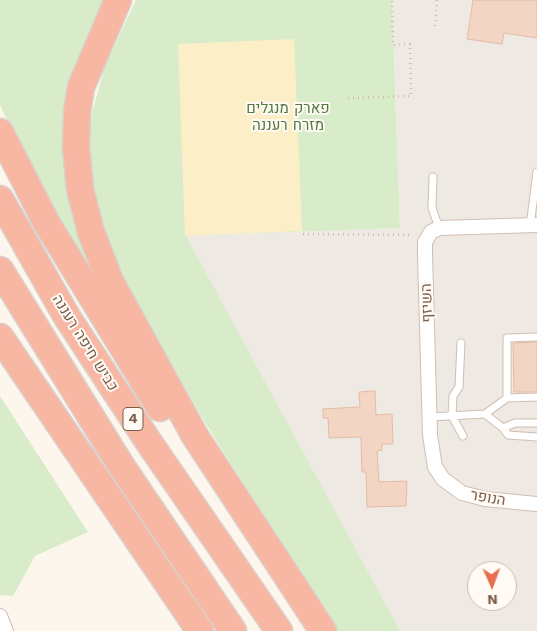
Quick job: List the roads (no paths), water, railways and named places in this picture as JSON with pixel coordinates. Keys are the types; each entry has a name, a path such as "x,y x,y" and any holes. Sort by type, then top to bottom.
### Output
{"highway":[{"path":"118,0 84,78 77,112 77,164 80,189 91,232 116,294 195,436 323,631"},
{"path":"0,132 46,222 141,379 280,585 318,631"},
{"name":"כביש חיפה רעננה","path":"0,198 72,325 150,444 279,631"},
{"name":"4","path":"0,270 122,467 233,631"},
{"path":"0,336 200,631"}],"street":[{"path":"439,228 533,226"},
{"name":"השיזף","path":"439,228 431,232 425,242 430,417 435,467 443,479"},
{"name":"הנופר","path":"443,479 462,493 485,500 537,504"},
{"path":"0,616 6,631"}],"lane":[{"path":"533,226 537,172"},
{"path":"434,177 432,208 439,228"},
{"path":"507,398 507,338 537,337"},
{"path":"461,343 459,387 453,396 452,416 463,436"},
{"path":"430,417 485,414 507,398 537,397"},
{"path":"485,414 503,428 508,435 537,437"},
{"path":"503,428 515,423 537,423"}],"park label":[{"name":"פארק מנגלים מזרח רעננה","path":"288,118"}]}
